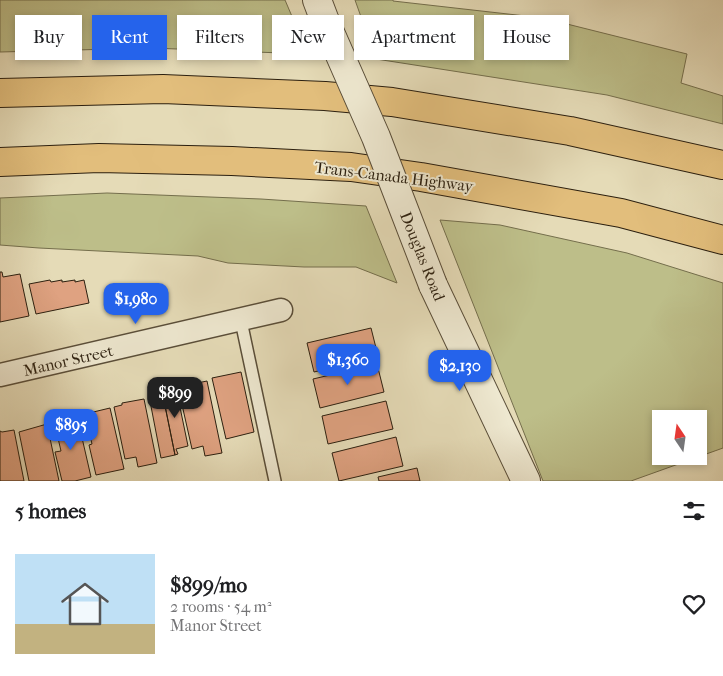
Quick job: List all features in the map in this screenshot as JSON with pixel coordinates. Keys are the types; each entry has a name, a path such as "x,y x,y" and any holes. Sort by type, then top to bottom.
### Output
{"highway":[{"path":"0,93 163,88 325,96 392,102 570,131 723,165"},
{"name":"Trans-Canada Highway","path":"0,162 99,158 232,160 351,167 421,177 621,212 723,240"}],"street":[{"name":"Douglas Road","path":"321,10 376,137 433,285 526,481"},
{"name":"Manor Street","path":"0,375 281,310"}],"lane":[{"path":"241,320 275,481"}],"green space":[{"path":"0,0 285,0 291,15 272,15 272,53 262,52 262,15 177,15 177,49 167,49 167,15 92,15 92,50 82,50 82,15 15,15 15,52 0,52"},
{"path":"355,0 393,0 517,15 484,15 484,60 569,60 569,24 687,54 681,83 723,96 723,124 607,95 382,60 474,60 474,15 360,15"},
{"path":"107,193 261,199 366,206 397,283 356,267 304,267 228,263 198,256 0,245 0,198"},
{"path":"440,220 500,225 627,253 723,283 723,448 708,453 708,410 652,410 652,465 676,465 631,481 543,481"}],"building":[{"path":"0,272 2,272 3,277 20,274 29,316 0,322"},
{"path":"50,280 51,282 62,280 62,282 75,280 75,282 84,280 89,303 36,314 29,284"},
{"path":"371,328 378,356 314,372 307,343"},
{"path":"377,364 384,392 320,408 313,379"},
{"path":"241,372 254,432 226,439 212,378"},
{"path":"207,381 222,453 205,456 203,446 192,449 178,387"},
{"path":"176,388 188,446 176,449 178,454 175,455 162,391"},
{"path":"162,391 175,455 161,458 149,396 159,394 158,392"},
{"path":"144,399 157,463 138,467 136,457 125,459 114,407 122,405 122,403"},
{"path":"386,401 393,429 328,444 322,416"},
{"path":"110,408 124,469 96,475 89,445 92,444 85,414"},
{"path":"77,416 91,477 75,481 62,481 55,452 61,451 54,421"},
{"path":"47,424 59,481 29,481 19,432"},
{"path":"14,430 24,481 0,481 0,431"},
{"path":"396,437 403,466 339,481 332,453"},
{"path":"417,468 420,481 379,481 378,477"}]}
